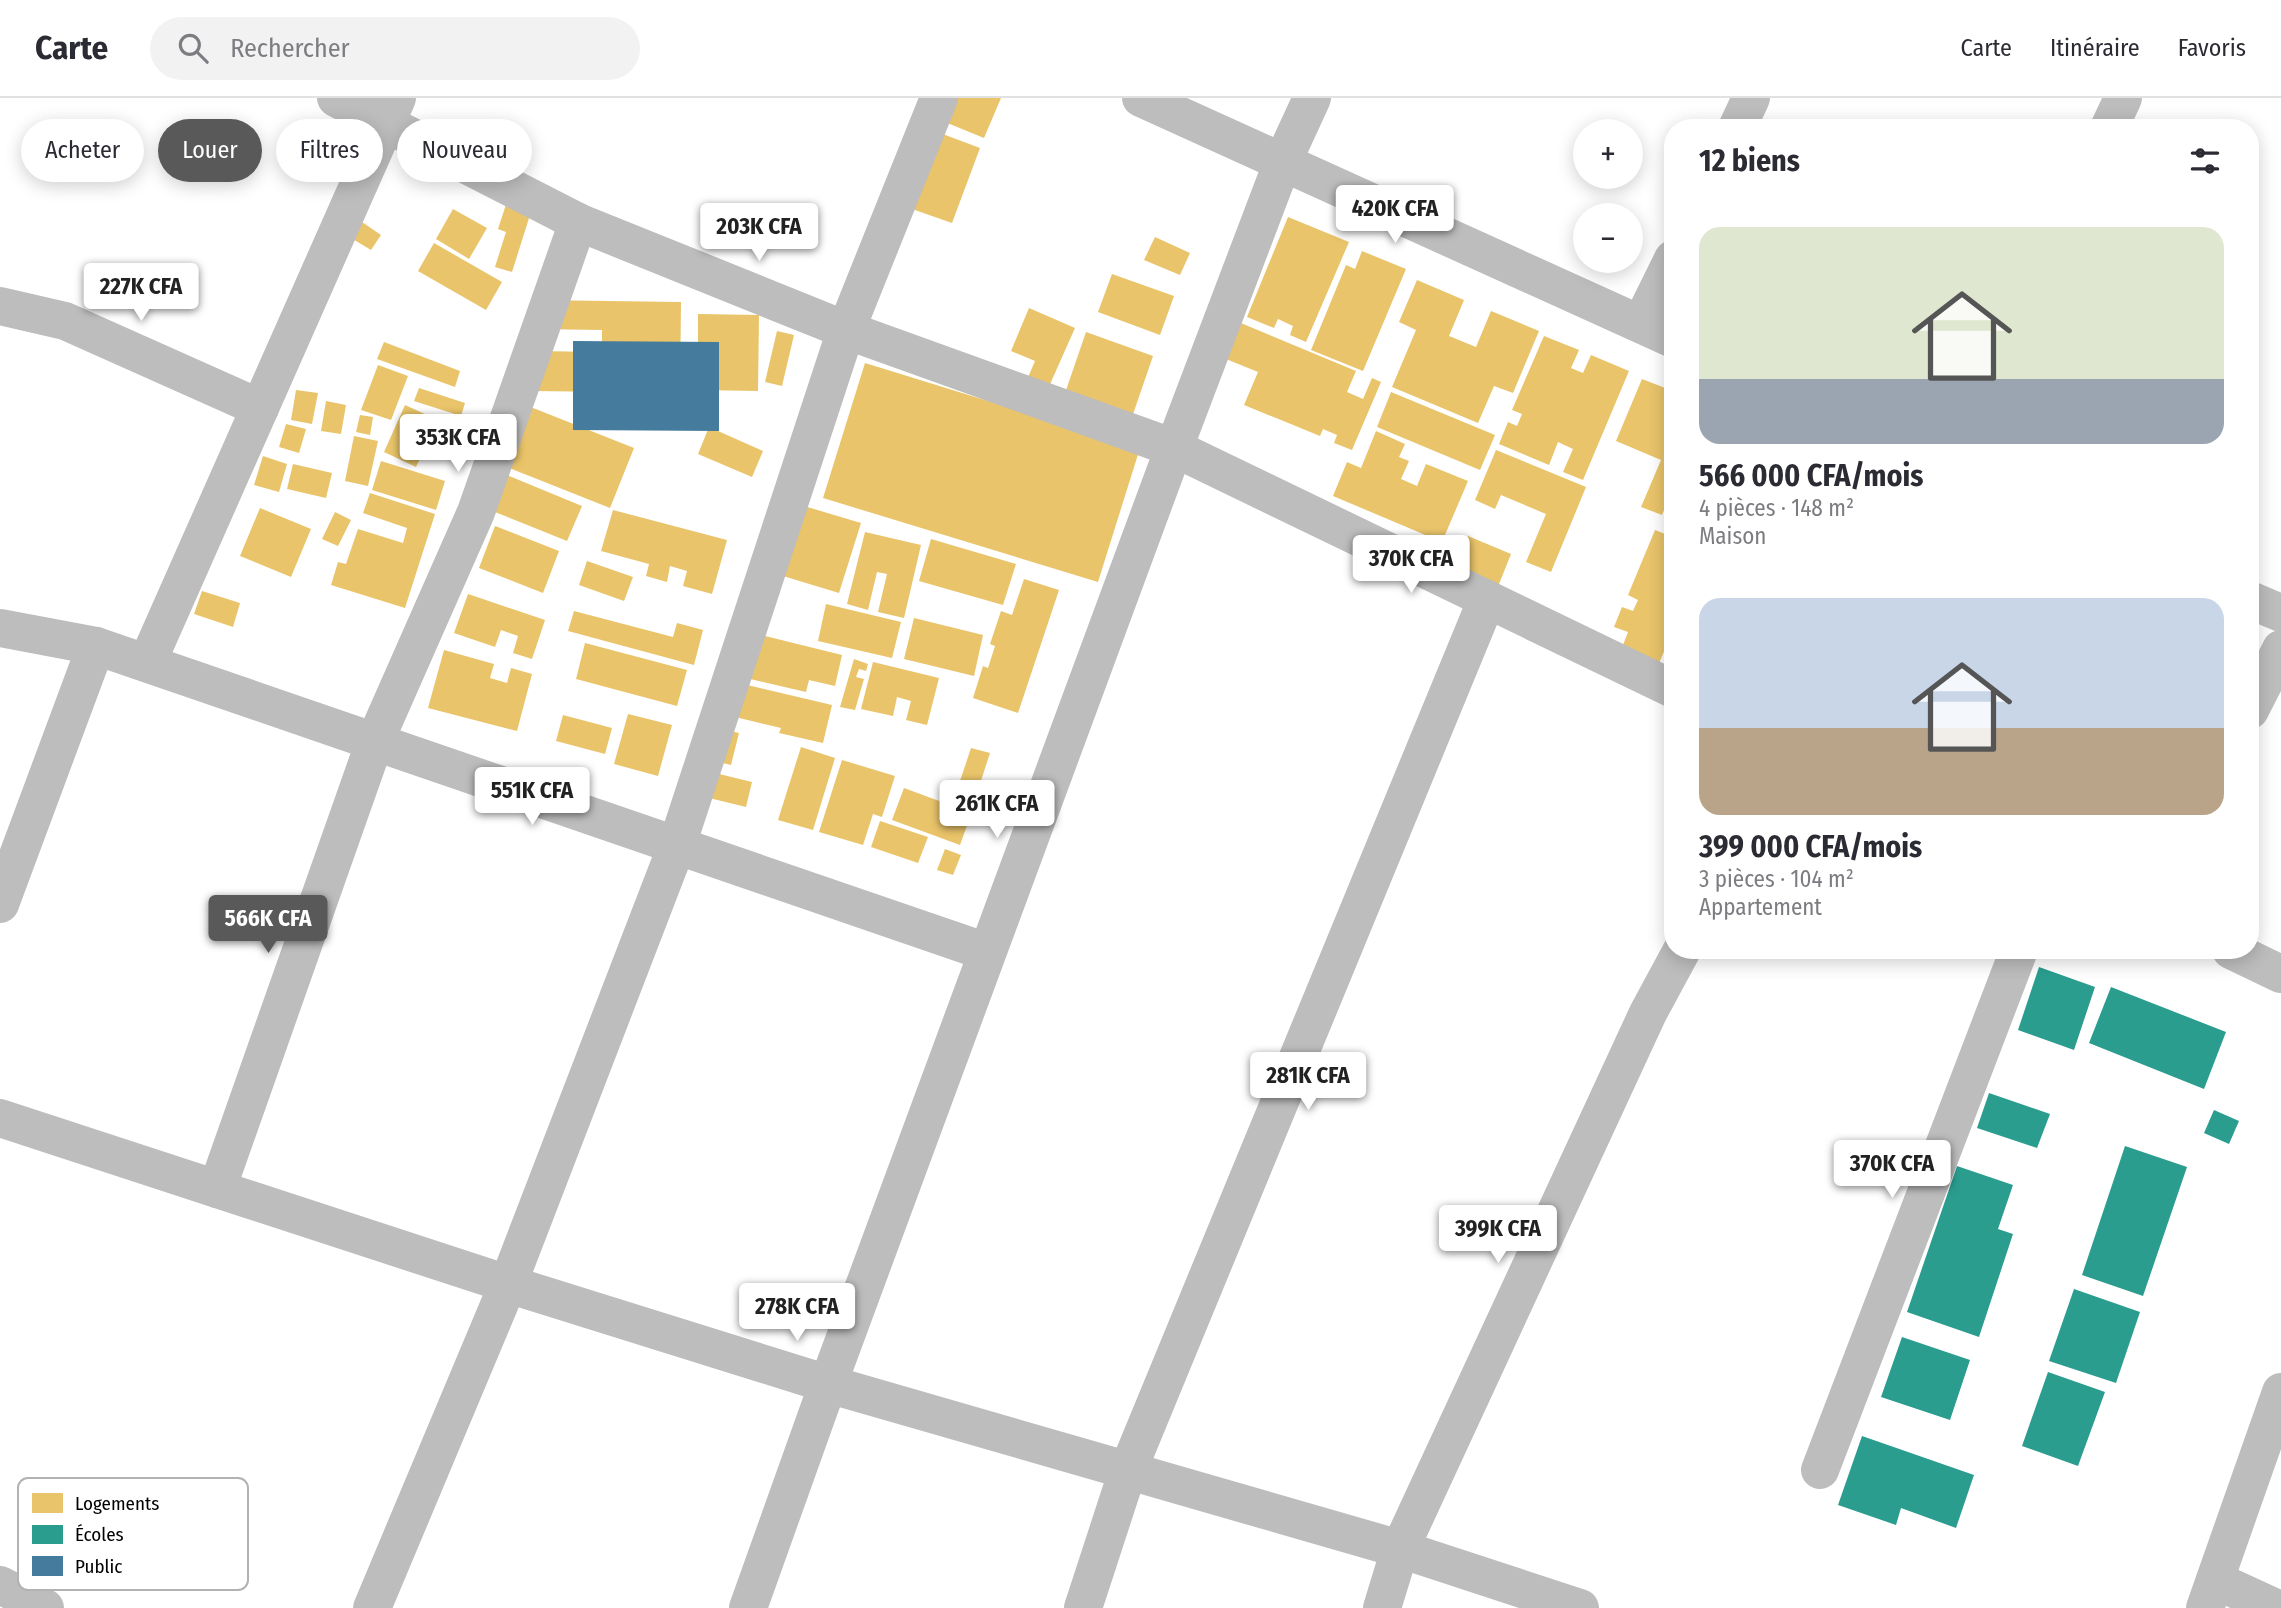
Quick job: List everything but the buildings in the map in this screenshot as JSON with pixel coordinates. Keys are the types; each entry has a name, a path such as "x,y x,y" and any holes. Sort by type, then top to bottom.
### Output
{"street":[{"path":"335,98 391,111 578,222 846,330 1174,448 1664,685"},
{"path":"372,1608 508,1284 677,845 846,330 939,98"},
{"path":"1141,98 1657,332 1664,300"},
{"path":"748,1608 828,1384 1174,448 1283,161 1312,98"},
{"path":"1741,119 1751,98"},
{"path":"2113,119 2123,98"},
{"path":"146,663 391,111"},
{"path":"217,1189 375,741 476,512 578,222"},
{"path":"0,306 65,321 260,408"},
{"path":"1083,1608 1128,1470 1487,599"},
{"path":"2259,604 2281,613"},
{"path":"0,628 96,646 987,952"},
{"path":"0,904 96,646"},
{"path":"2259,692 2281,649"},
{"path":"1382,1608 1400,1549 1648,1013 1677,959"},
{"path":"1820,1470 2017,959"},
{"path":"2250,959 2281,974"},
{"path":"0,1118 508,1284 828,1384 1400,1549 1580,1608"},
{"path":"2276,1608 2210,1594 2281,1392"},
{"path":"0,1585 45,1608"}]}
